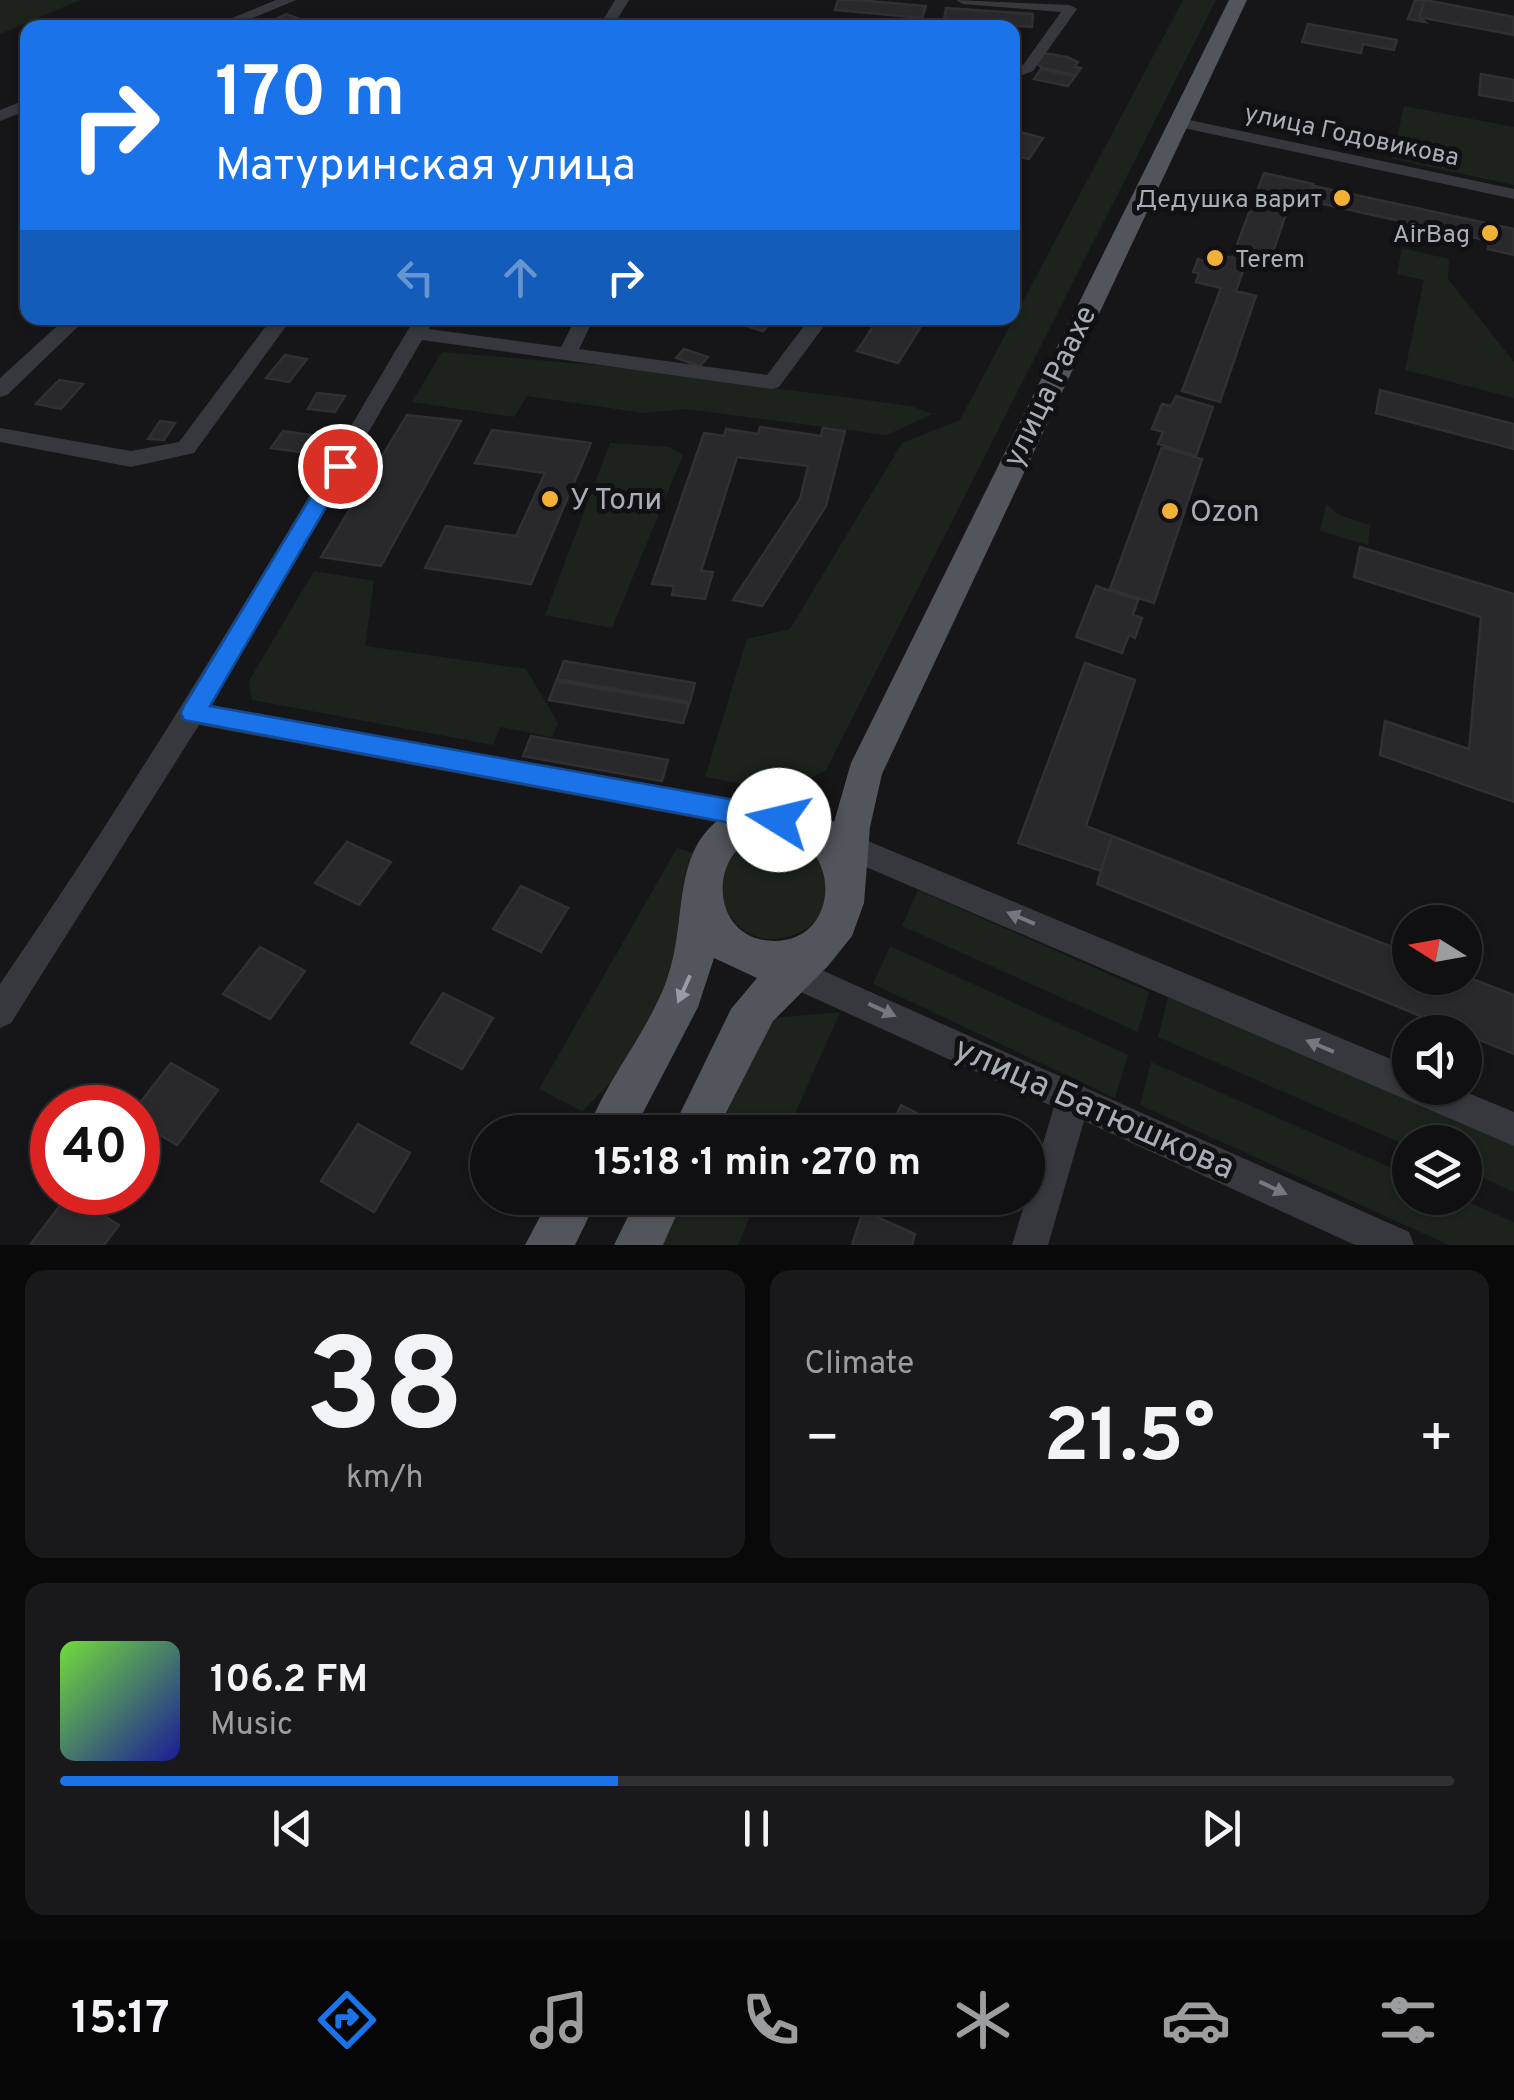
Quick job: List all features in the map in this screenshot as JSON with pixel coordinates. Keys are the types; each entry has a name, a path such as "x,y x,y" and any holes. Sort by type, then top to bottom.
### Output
{"main road":[{"name":"улица Раахе","path":"864,774 1238,0"},
{"path":"618,1115 692,970 700,940 701,881 714,848 732,832 755,822 829,808 844,799 864,774"},
{"path":"701,1115 746,1024 834,932 847,907 839,853 864,774"},
{"path":"779,820 839,853"},
{"path":"701,881 714,931 749,955 796,956 823,942"},
{"path":"550,1245 566,1215"},
{"path":"638,1245 653,1215"}],"street":[{"path":"236,20 290,0"},
{"path":"963,0 1070,9 1028,68 1020,72"},
{"name":"улица Годовикова","path":"1180,123 1514,194"},
{"path":"0,390 70,325"},
{"path":"0,435 130,459 186,448 277,325"},
{"path":"0,1012 63,920 193,713 380,402 421,325 566,354 772,382 815,325"},
{"path":"566,354 581,325"},
{"path":"193,713 779,820"},
{"path":"683,804 700,823 704,835 701,881"},
{"path":"839,853 1392,1077"},
{"name":"улица Батюшкова","path":"749,955 1074,1097 1396,1245"},
{"path":"1030,1245 1074,1097"},
{"path":"1458,1105 1514,1129"}],"shaded area":[{"path":"0,0 80,0 33,20 20,20 20,26 0,34"},
{"path":"1183,0 1216,0 826,770 793,784 767,787 705,777 747,639 790,629 902,443 960,420 1010,325 1020,325 1020,307"},
{"path":"1404,106 1514,127 1514,185 1392,159"},
{"path":"1402,248 1449,259 1448,279 1514,362 1514,398 1405,370 1424,280 1397,274"},
{"path":"442,352 607,366 911,406 932,414 887,435 685,409 644,413 527,396 514,417 412,402"},
{"path":"610,443 669,447 683,455 612,628 545,615"},
{"path":"1326,504 1339,515 1370,525 1368,545 1320,531"},
{"path":"314,571 374,581 365,646 526,669 558,723 552,737 500,727 493,745 252,700 249,681"},
{"path":"774,836 799,844 817,858 826,878 826,891 822,909 812,924 800,932 773,939 751,934 734,921 723,902 721,881 727,861 745,845"},
{"path":"677,848 708,857 662,1034 582,1111 539,1089"},
{"path":"918,890 1149,992 1138,1032 902,926"},
{"path":"890,946 1128,1055 1115,1098 873,984"},
{"path":"1168,997 1392,1092 1392,1105 1424,1105 1471,1125 1392,1125 1392,1139 1158,1037"},
{"path":"840,1012 795,1115 693,1115 739,1021"},
{"path":"1151,1062 1392,1168 1392,1215 1482,1215 1482,1208 1514,1222 1514,1245 1449,1245 1140,1105"},
{"path":"1482,1129 1514,1143 1514,1192 1482,1178"},
{"path":"646,1215 751,1215 738,1245 631,1245"}],"building":[{"path":"838,0 926,6 922,18 835,10"},
{"path":"1415,0 1425,0 1419,17 1425,22 1408,19"},
{"path":"1425,0 1514,17 1514,35 1419,17"},
{"path":"946,8 1033,14 1032,27 1020,26 1020,20 944,20"},
{"path":"286,14 302,20 274,20"},
{"path":"1308,24 1397,40 1394,50 1363,44 1361,53 1302,42"},
{"path":"1044,53 1067,57 1081,68 1076,75 1043,68 1037,64"},
{"path":"1041,69 1075,76 1068,86 1034,79"},
{"path":"1481,74 1514,80 1514,101 1479,95"},
{"path":"1020,132 1043,138 1029,159 1020,157"},
{"path":"1264,173 1313,184 1308,200 1292,196 1271,258 1249,253 1236,291 1256,296 1220,402 1182,391 1221,288 1196,282 1199,273 1193,272 1198,259 1204,261 1208,252 1232,258"},
{"path":"1314,186 1514,229 1514,255 1488,249 1489,241 1310,201"},
{"path":"743,325 769,325 763,331"},
{"path":"874,325 920,328 898,363 857,351"},
{"path":"684,349 708,357 700,366 676,358"},
{"path":"285,355 307,359 289,382 266,378"},
{"path":"59,380 83,384 61,409 36,404"},
{"path":"1380,390 1514,424 1514,449 1376,413"},
{"path":"317,393 345,396 335,412 308,409"},
{"path":"1176,396 1213,407 1196,456 1158,444 1163,432 1152,429 1162,404 1171,406"},
{"path":"407,415 461,421 381,566 321,557"},
{"path":"160,421 175,423 164,440 148,439"},
{"path":"760,427 821,436 823,428 845,431 826,506 762,606 733,600 800,499 808,466 737,457 701,571 713,572 705,599 672,595 674,586 652,584 704,433 724,436 726,429 758,434"},
{"name":"У Толи","path":"492,430 591,443 531,584 425,568 446,526 516,536 545,473 475,463"},
{"path":"283,431 318,436 307,453 271,448"},
{"path":"1162,447 1202,459 1154,603 1110,589"},
{"path":"1360,547 1514,594 1514,802 1380,755 1385,721 1469,749 1481,617 1354,577"},
{"path":"1096,586 1138,600 1133,615 1142,618 1135,638 1129,635 1122,653 1076,637"},
{"path":"564,661 695,683 690,702 557,679"},
{"path":"1085,663 1135,680 1086,826 1112,836 1101,871 1018,843"},
{"path":"556,681 689,704 683,723 549,700"},
{"path":"531,736 668,760 662,781 523,756"},
{"path":"1112,836 1392,947 1392,995 1482,995 1482,983 1514,995 1514,1054 1482,1041 1482,1015 1418,1015 1097,884"},
{"path":"347,842 391,862 359,905 315,883"},
{"path":"521,886 568,908 541,952 493,929"},
{"path":"260,947 305,971 270,1019 223,994"},
{"path":"443,993 493,1018 462,1069 411,1043"},
{"path":"171,1063 218,1090 177,1145 160,1135 160,1085 154,1085"},
{"path":"901,1105 921,1115 897,1115"},
{"path":"358,1124 410,1153 374,1212 321,1181"},
{"path":"53,1215 103,1215 119,1225 104,1245 30,1245"},
{"path":"862,1215 872,1215 915,1234 912,1245 852,1245"}],"place":[{"name":"Дедушка варит","path":"1342,198"},
{"name":"AirBag","path":"1490,233"},
{"name":"Terem","path":"1215,258"},
{"name":"У Толи","path":"550,499"},
{"name":"Ozon","path":"1170,511"}],"route":[{"path":"340,466 193,713 779,820"}]}
